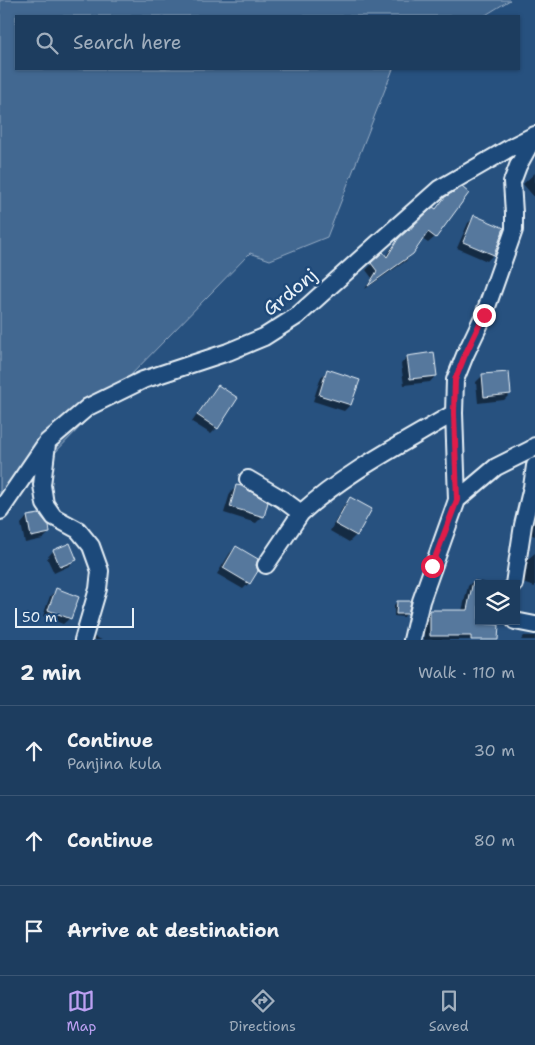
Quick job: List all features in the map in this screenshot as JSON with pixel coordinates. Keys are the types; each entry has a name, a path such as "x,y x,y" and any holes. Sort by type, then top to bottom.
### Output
{"street":[{"path":"412,640 421,600 457,500 454,413 455,380 484,315 514,230 512,182 518,166 535,135"},
{"name":"Grdonj","path":"0,511 47,442 88,407 143,380 228,352 264,337 297,316 440,189 535,135"},
{"path":"266,565 301,513 317,499 357,471 454,413"},
{"path":"47,442 42,485 45,504 54,517 78,530 91,546 100,571 98,589 83,640"},
{"path":"457,500 496,467 534,451"},
{"path":"515,580 535,466"},
{"path":"248,479 282,498 301,513"},
{"path":"520,622 535,625"}],"shaded area":[{"path":"0,0 510,0 486,15 15,15 15,70 393,70 327,237 270,260 250,253 0,509"}],"building":[{"path":"462,187 469,193 436,238 428,232 413,254 368,286 377,271 371,263 383,252 387,257 398,239 409,231 433,207 436,209 445,197"},
{"path":"474,215 504,228 494,255 463,242"},
{"path":"434,352 437,376 410,379 407,356"},
{"path":"327,369 360,380 351,405 319,395"},
{"path":"509,372 511,394 484,397 482,374"},
{"path":"218,385 238,398 218,429 197,415"},
{"path":"236,485 242,486 268,502 264,517 230,507"},
{"path":"350,497 372,509 357,536 335,524"},
{"path":"39,514 49,525 50,533 31,537 27,516"},
{"path":"70,543 77,560 60,567 53,550"},
{"path":"236,546 258,559 256,565 258,571 250,584 223,568"},
{"path":"473,581 475,581 475,625 499,625 498,640 471,640 471,636 430,636 430,610 467,610"},
{"path":"56,588 79,597 71,619 48,610"},
{"path":"397,601 411,601 408,614 396,614"}],"route":[{"path":"432,566 457,500 454,413 455,380 484,315"}]}
